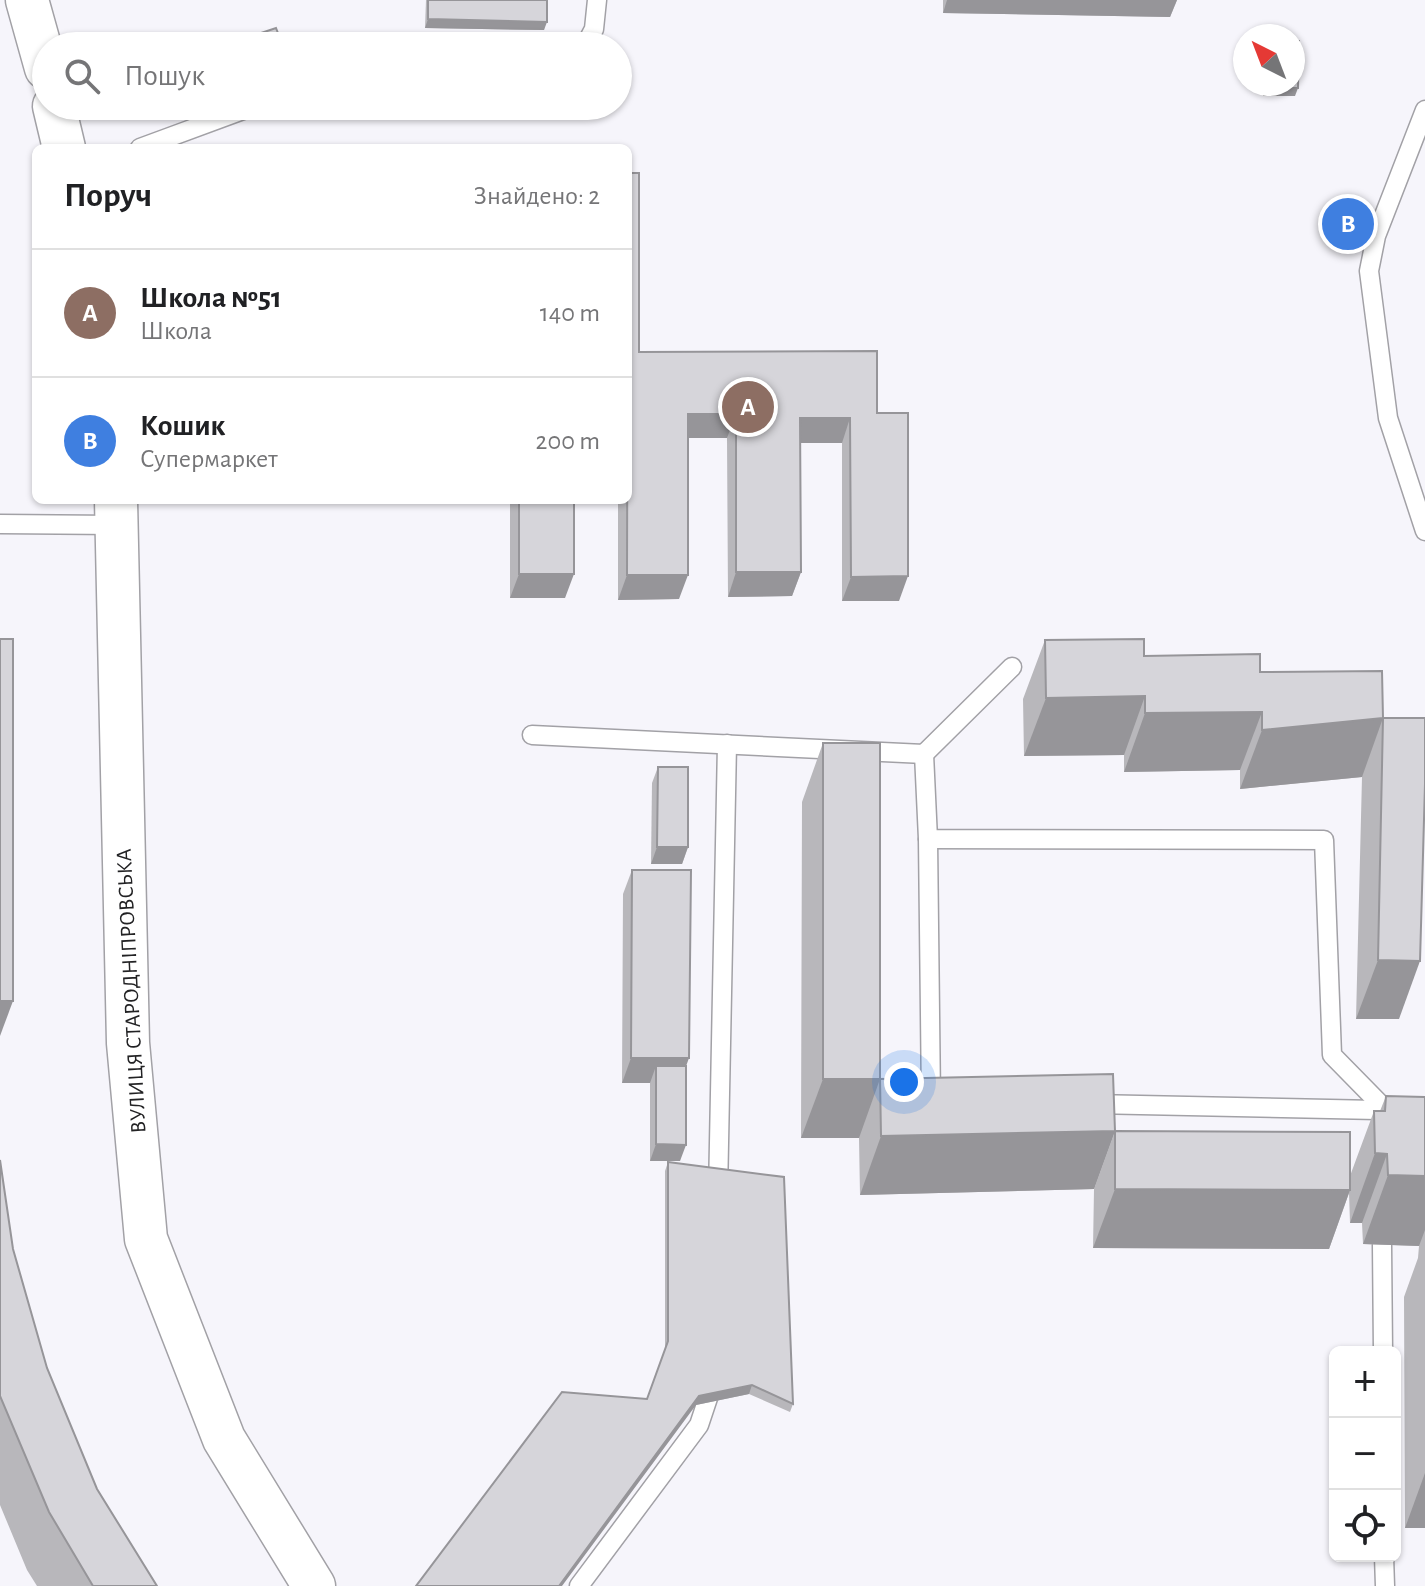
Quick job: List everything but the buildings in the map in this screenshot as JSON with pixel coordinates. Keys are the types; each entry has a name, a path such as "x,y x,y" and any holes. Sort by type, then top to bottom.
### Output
{"street":[{"path":"27,0 36,32"},
{"path":"57,120 63,144"},
{"name":"ВУЛИЦЯ СТАРОДНІПРОВСЬКА","path":"116,512 128,1043 146,1239 224,1439 314,1586"}],"lane":[{"path":"592,32 597,0"},
{"path":"1425,110 1376,236 1369,271 1388,418 1425,531"},
{"path":"151,144 216,120"},
{"path":"0,524 116,512"},
{"path":"532,735 924,754 1012,667"},
{"path":"718,1214 727,744"},
{"path":"924,754 931,1101 946,1101"},
{"path":"928,839 1324,840 1332,1055 1386,1110 1384,1152"},
{"path":"1072,1104 1425,1111"},
{"path":"1382,1245 1383,1346"},
{"path":"579,1586 699,1425 709,1395 714,1353"},
{"path":"1384,1562 1385,1586"}],"place":[{"name":"Кошик","path":"1348,224"},
{"name":"Школа №51","path":"748,407"}]}
